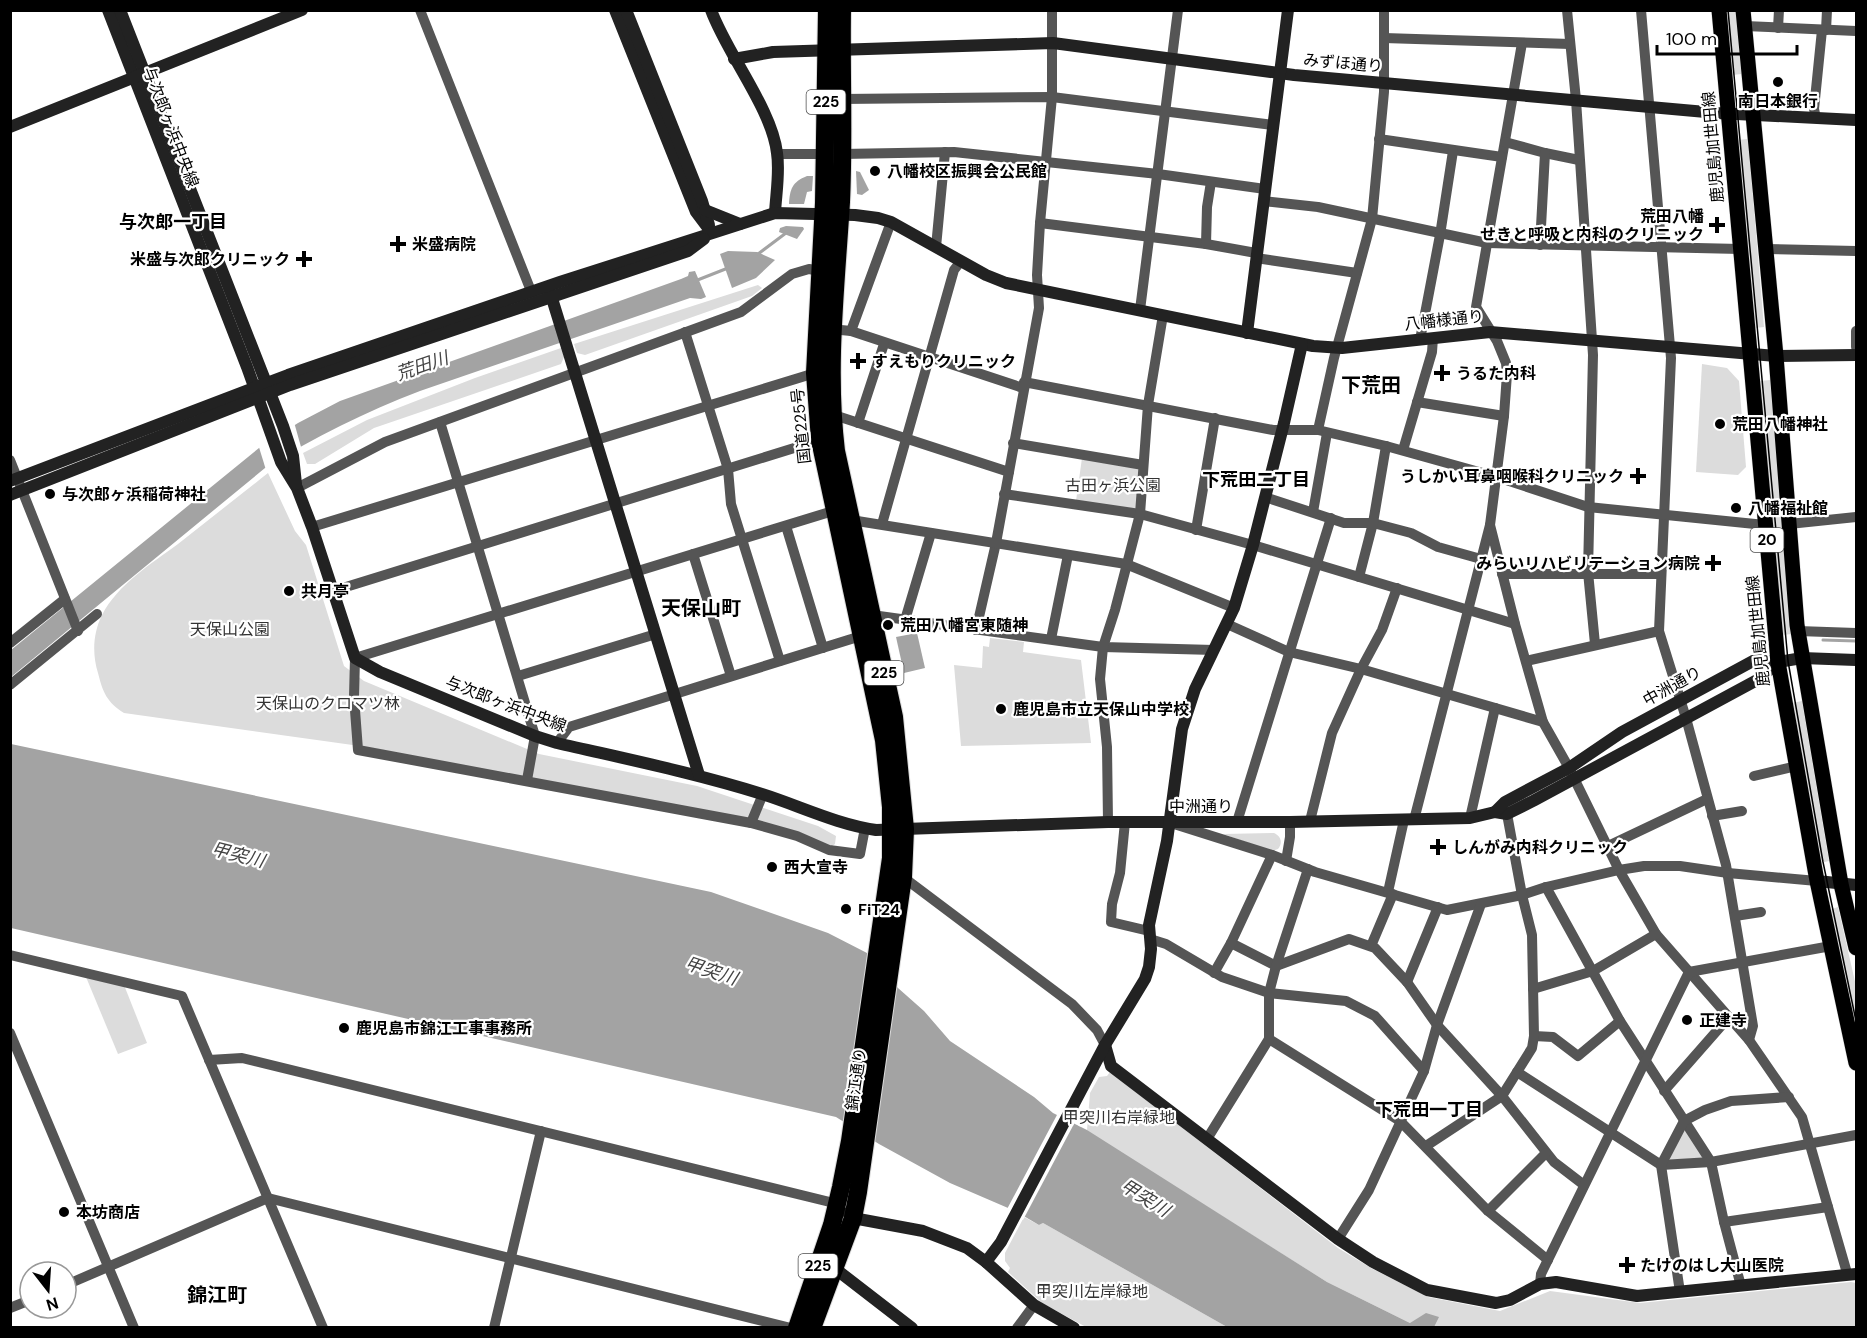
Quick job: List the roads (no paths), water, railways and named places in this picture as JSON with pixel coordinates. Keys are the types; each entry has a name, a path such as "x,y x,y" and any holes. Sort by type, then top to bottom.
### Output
{"highway":[{"name":"国道225号","path":"827,10 841,99 820,271 815,373 820,440 833,511 884,740 899,830"},
{"name":"国道225号","path":"833,157 834,49 842,10"},
{"name":"国道225号","path":"827,210 831,414 836,452 894,717 899,830"},
{"name":"錦江通り","path":"884,958 903,877 899,830"},
{"name":"錦江通り","path":"812,1328 853,1218 858,1146 884,958 891,858 899,830"},
{"name":"錦江通り","path":"797,1328 858,1146"}],"main road":[{"name":"鹿児島加世田線","path":"1719,10 1778,662 1817,881 1857,1063"},
{"name":"20","path":"1743,10 1776,356 1798,631 1849,884 1857,948"}],"street":[{"name":"与次郎ヶ浜中央線","path":"108,10 140,75"},
{"name":"与次郎ヶ浜中央線","path":"120,10 140,75 163,136 283,426 293,456 297,488"},
{"path":"10,127 302,10"},
{"path":"420,10 531,291"},
{"path":"615,10 696,212 711,232"},
{"path":"626,10 705,210 711,232"},
{"path":"711,10 760,107 778,153 775,213"},
{"path":"976,630 996,543 1039,308 1037,275 1040,223 1052,97 1052,10"},
{"path":"1140,310 1151,238 1178,10"},
{"path":"1247,333 1288,10"},
{"path":"1312,512 1337,348 1372,219 1384,92 1384,10"},
{"path":"1567,10 1576,100 1593,355 1588,572 1595,644"},
{"path":"1641,10 1670,347 1659,631 1686,718 1728,873 1753,1026 1749,1040"},
{"path":"1778,28 1779,10"},
{"path":"1816,118 1814,109 1827,10"},
{"path":"1745,27 1857,32"},
{"path":"1384,38 1570,44"},
{"name":"みずほ通り","path":"734,59 773,52 1053,43 1280,74 1383,84 1753,116 1857,120"},
{"path":"1371,946 1391,893 1409,820 1469,610 1490,525 1507,374 1506,363 1497,341 1476,307 1522,43"},
{"path":"841,99 1052,97 1273,125"},
{"path":"1379,139 1502,157"},
{"path":"1505,142 1579,160"},
{"path":"1420,340 1453,151"},
{"path":"778,153 833,157 945,152 1158,174 1211,182 1440,235 1487,243 1740,249"},
{"path":"936,247 945,152"},
{"path":"1540,245 1545,153"},
{"path":"1206,244 1207,207 1211,182"},
{"name":"与次郎ヶ浜中央線","path":"186,193 280,462 297,488 356,658 380,672 557,743 699,775 865,828 899,830"},
{"path":"705,210 740,224"},
{"path":"15,486 268,388 550,291 688,251 711,232 775,213 827,210 891,222 851,331"},
{"name":"八幡様通り","path":"891,222 986,275 1006,283 1302,345 1337,348 1490,332 1776,356 1857,355"},
{"path":"1040,223 1206,244 1357,273"},
{"path":"1766,249 1857,251"},
{"path":"882,524 954,270 960,261"},
{"path":"297,488 385,442 741,312 792,274 809,269 820,271"},
{"path":"425,334 531,291 550,291"},
{"path":"550,291 699,775"},
{"path":"1108,822 1107,747 1100,679 1103,647 1140,514 1148,405 1163,315"},
{"path":"831,329 851,331 884,344 1024,385 1148,405 1282,431 1323,432 1386,446 1497,477 1588,507 1765,525"},
{"path":"1857,331 1857,347"},
{"path":"685,332 728,469 731,504 780,661"},
{"path":"1402,450 1432,352 1433,338"},
{"path":"858,423 884,344"},
{"path":"986,1262 1004,1236 1105,1046 1145,979 1149,967 1149,925 1166,848 1182,729 1196,690 1234,608 1266,497 1302,345"},
{"path":"312,527 815,373"},
{"path":"1417,402 1504,416"},
{"path":"831,414 1009,472"},
{"path":"1196,530 1215,418"},
{"path":"440,422 535,736 527,780"},
{"path":"333,591 820,440"},
{"path":"1013,443 1143,465"},
{"path":"1359,577 1373,523 1386,446"},
{"path":"10,460 15,486 77,628"},
{"path":"1004,494 1140,514 1253,545 1515,624"},
{"path":"1266,497 1344,523 1373,523 1411,533 1438,547 1481,559"},
{"path":"865,828 860,854 829,850 797,836 751,824 358,750 354,697 356,658 833,511 851,520 1126,564 1234,608"},
{"path":"1789,524 1857,517"},
{"path":"1237,822 1331,518"},
{"path":"903,877 1072,1004 1097,1030 1111,1066 1338,1239 1373,1262 1427,1290 1496,1303 1510,1300 1540,1284 1556,1282 1637,1296 1852,1274 1828,1207 1802,1117 1749,1040 1656,934 1543,722 1490,525"},
{"path":"786,526 823,648"},
{"path":"905,620 931,534"},
{"path":"693,554 731,676"},
{"path":"1051,639 1068,555"},
{"path":"1502,574 1588,572 1661,574"},
{"path":"1310,821 1332,733 1361,669 1382,630 1397,588"},
{"path":"10,643 66,601"},
{"path":"10,686 77,628 97,614"},
{"path":"872,615 1103,647 1214,650"},
{"path":"1227,624 1289,652 1361,669 1543,722"},
{"path":"1526,661 1659,631"},
{"path":"1798,631 1857,633"},
{"path":"518,676 656,634"},
{"path":"557,743 569,727 861,636"},
{"name":"中洲通り","path":"1571,774 1622,732 1753,661 1778,662 1802,658 1857,660"},
{"name":"中洲通り","path":"899,830 1108,822 1409,820 1470,818 1501,813 1505,802 1631,748 1759,679 1778,662"},
{"path":"1470,818 1496,708"},
{"path":"1622,732 1631,748"},
{"path":"1754,776 1797,766"},
{"path":"751,824 763,794"},
{"path":"1608,846 1707,799"},
{"path":"1712,816 1742,811"},
{"path":"1426,1146 1502,1096 1532,1048 1534,1036 1532,935 1501,813"},
{"path":"1125,822 1120,873 1112,904 1111,922 1150,935 1214,973 1269,993 1346,1001 1375,1016 1424,1071"},
{"path":"1169,822 1308,869 1447,910 1644,866 1680,866 1728,873 1849,884"},
{"path":"1286,861 1290,822"},
{"path":"1214,973 1231,943 1272,855"},
{"path":"1207,1139 1269,1039 1269,993 1308,869"},
{"path":"1546,887 1620,1021 1711,1162 1724,1222 1742,1286"},
{"path":"1338,1239 1369,1190 1424,1071 1437,1024 1481,904"},
{"path":"1407,982 1438,907"},
{"path":"1735,916 1761,912"},
{"path":"1533,989 1593,971 1656,934"},
{"path":"1231,943 1276,966 1349,939 1375,948 1407,982 1437,1024 1502,1096 1546,1153 1584,1185"},
{"path":"1689,972 1831,946"},
{"path":"10,955 182,996 322,1328"},
{"path":"1540,1284 1541,1274 1689,972"},
{"path":"1664,1090 1729,1017"},
{"path":"1534,1036 1553,1037 1578,1056 1620,1021"},
{"path":"10,1033 134,1328"},
{"path":"1269,1039 1400,1121 1488,1210 1548,1260"},
{"path":"208,1060 242,1058 823,1198 838,1204 853,1218 923,1231 973,1251 1034,1305 1074,1328"},
{"path":"1518,1072 1661,1165 1711,1162 1857,1136"},
{"path":"1680,1292 1661,1165 1684,1121 1731,1101 1789,1097"},
{"path":"494,1328 541,1131"},
{"path":"1488,1210 1546,1153"},
{"path":"78,1280 268,1198 791,1328"},
{"path":"1724,1222 1828,1207"},
{"path":"833,1267 912,1328"},
{"path":"1017,1328 1034,1305"}],"water":[{"path":"856,171 860,172 869,190 862,195 857,194"},
{"path":"807,176 813,176 812,191 807,192 804,204 789,204 793,187"},
{"path":"803,227 804,229 797,239 779,232 780,228"},
{"path":"728,251 757,252 775,260 756,278 732,288 720,254"},
{"path":"695,271 706,297 690,298 420,391 360,416 265,468 11,677 11,650 259,448 298,423 340,401 681,279 688,276 689,272"},
{"path":"917,633 925,668 904,673 896,637"},
{"name":"甲突川","path":"11,744 711,892 828,933 867,953 950,1041 1034,1097 1053,1113 1087,1130 1327,1282 1410,1323 1426,1313 1439,1317 1434,1327 1227,1327 1043,1223 1039,1225 1015,1211 950,1183 879,1144 836,1117 11,928"}],"waterway":[{"name":"荒田川","path":"758,254 786,233"},
{"name":"荒田川","path":"695,281 728,268"},
{"name":"荒田川","path":"1823,640 1856,641"}],"tram line":[{"path":"1728,10 1788,661 1823,862 1856,1021"}],"place":[{"name":"南日本銀行","path":"1778,82"},
{"name":"八幡校区振興会公民館","path":"875,171"},
{"name":"荒田八幡 せきと呼吸と内科のクリニック","path":"1717,225"},
{"name":"米盛病院","path":"398,244"},
{"name":"米盛与次郎クリニック","path":"304,259"},
{"name":"すえもりクリニック","path":"858,361"},
{"name":"うるた内科","path":"1442,373"},
{"name":"荒田八幡神社","path":"1720,424"},
{"name":"うしかい耳鼻咽喉科クリニック","path":"1638,476"},
{"name":"与次郎ヶ浜稲荷神社","path":"50,494"},
{"name":"八幡福祉館","path":"1736,508"},
{"name":"みらいリハビリテーション病院","path":"1713,563"},
{"name":"共月亭","path":"289,591"},
{"name":"荒田八幡宮東随神","path":"888,625"},
{"name":"鹿児島市立天保山中学校","path":"1001,709"},
{"name":"しんがみ内科クリニック","path":"1438,847"},
{"name":"西大宣寺","path":"772,867"},
{"name":"FiT24","path":"846,909"},
{"name":"正建寺","path":"1687,1020"},
{"name":"鹿児島市錦江工事事務所","path":"344,1028"},
{"name":"本坊商店","path":"64,1212"},
{"name":"たけのはし大山医院","path":"1627,1265"}],"district":[{"name":"与次郎一丁目","path":"173,222"},
{"name":"下荒田","path":"1371,385"},
{"name":"下荒田二丁目","path":"1256,480"},
{"name":"天保山町","path":"701,608"},
{"name":"下荒田一丁目","path":"1429,1110"},
{"name":"錦江町","path":"217,1295"}],"park label":[{"name":"古田ヶ浜公園","path":"1113,485"},
{"name":"天保山公園","path":"230,629"},
{"name":"天保山のクロマツ林","path":"328,703"},
{"name":"甲突川右岸緑地","path":"1119,1117"},
{"name":"甲突川左岸緑地","path":"1092,1291"}]}
